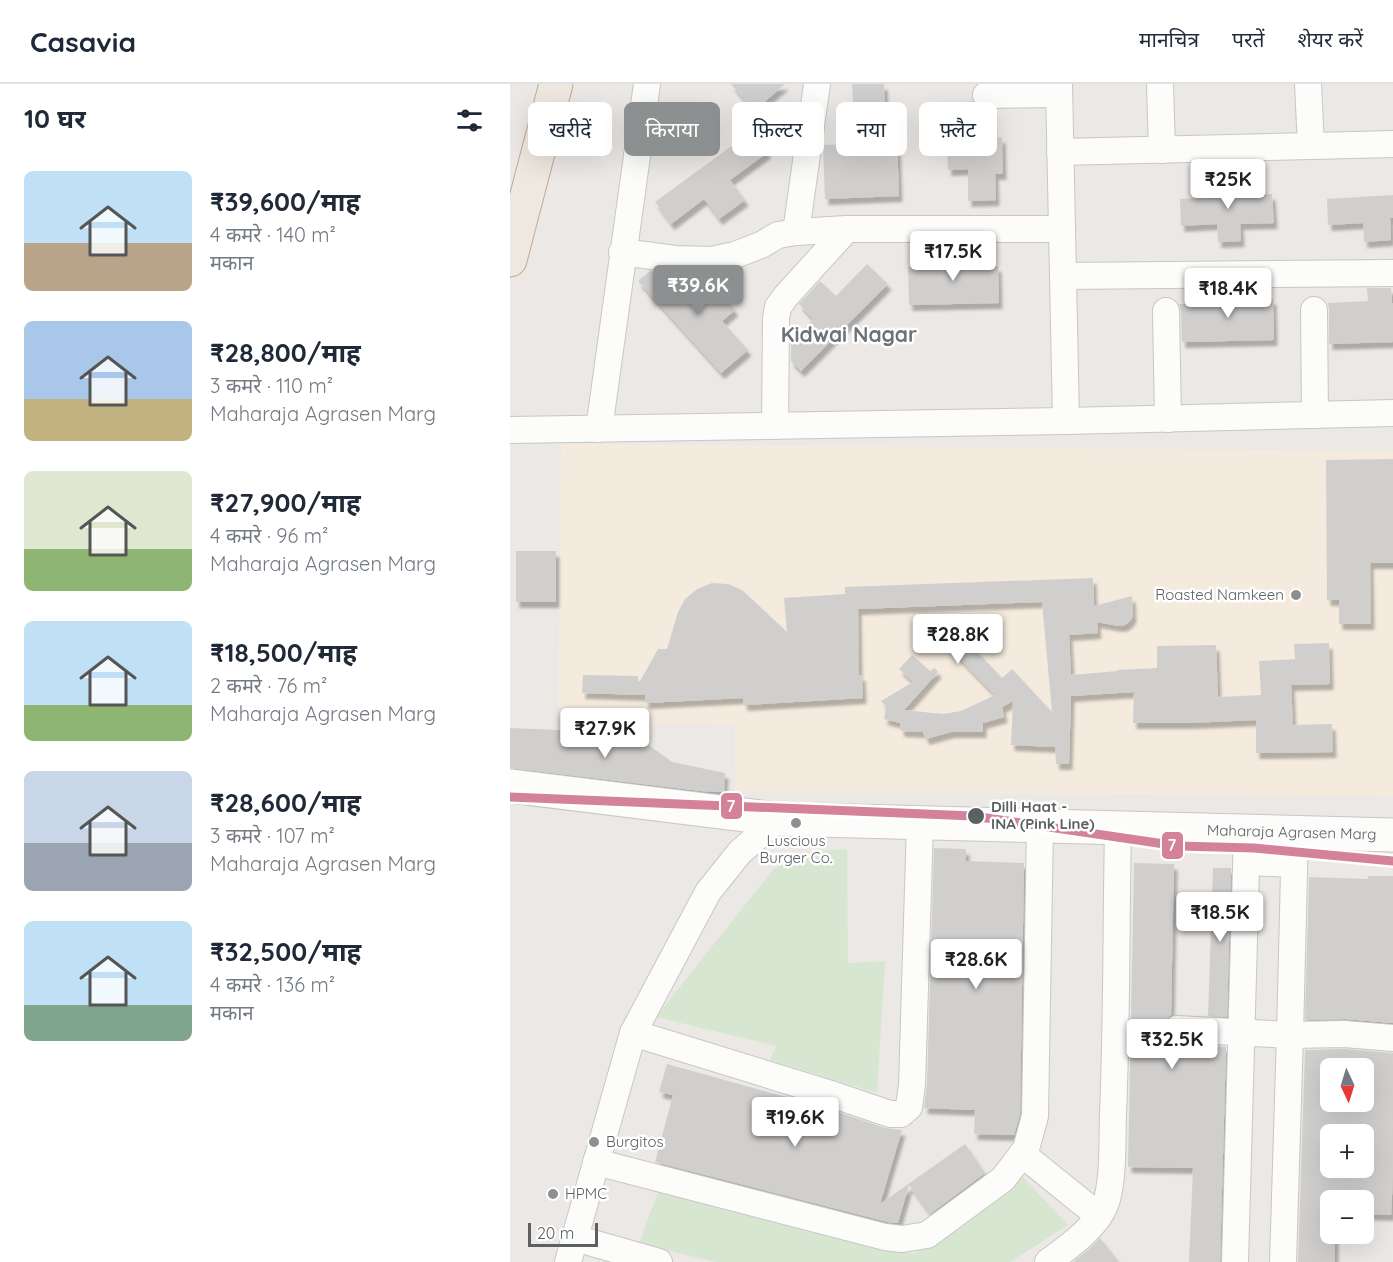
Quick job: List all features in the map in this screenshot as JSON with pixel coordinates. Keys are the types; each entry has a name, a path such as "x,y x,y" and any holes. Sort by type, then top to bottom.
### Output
{"highway":[{"path":"510,260 556,84"}],"street":[{"path":"599,429 647,84"},
{"path":"796,232 817,84"},
{"path":"1160,84 1162,150"},
{"path":"1308,84 1311,146"},
{"path":"986,95 1059,89 1066,421"},
{"path":"1060,152 1393,144"},
{"path":"622,252 711,261 761,245 778,234 796,232 847,229 1062,229"},
{"path":"775,426 778,307 847,229"},
{"path":"1063,276 1393,273"},
{"path":"1314,310 1315,415"},
{"path":"1166,311 1168,419"},
{"path":"510,430 1393,413"},
{"name":"Maharaja Agrasen Marg","path":"510,786 778,819 1118,828 1247,847 1294,848 1393,835"},
{"path":"659,1262 572,1250 633,1033 708,892 740,852 778,819"},
{"path":"633,1033 890,1114 901,1114 909,1107 912,1085 920,823"},
{"path":"597,1162 873,1234 902,1239 927,1234 1002,1179 1026,1149 1035,1116 1040,826"},
{"path":"1048,1262 1078,1239 1099,1216 1110,1186 1114,1092 1118,828"},
{"path":"1235,1262 1247,847"},
{"path":"1283,1262 1294,848"},
{"path":"1178,1029 1290,1035 1344,1034 1393,1038"},
{"path":"1022,1154 1099,1216"}],"shaded area":[{"path":"561,444 1393,451 1393,796 735,791 735,724 558,723"}],"green space":[{"path":"847,849 848,963 885,961 877,1093 770,1060 776,1046 656,1017 773,870 798,853"},
{"path":"1022,1176 1068,1225 1010,1262 716,1262 639,1244 659,1189 914,1254"}],"building":[{"path":"731,84 785,84 764,102 746,102"},
{"path":"852,84 884,84 885,102 853,102"},
{"path":"1002,137 1003,174 995,174 996,200 968,201 968,169 948,170 948,156 997,156 997,138"},
{"path":"824,145 836,145 836,156 898,156 899,196 825,199"},
{"path":"732,146 732,156 763,156 730,180 745,200 719,219 704,199 671,224 655,202"},
{"path":"1246,183 1246,196 1272,194 1274,223 1240,224 1241,241 1218,242 1217,224 1181,226 1180,199 1211,198 1210,185"},
{"path":"1393,195 1393,218 1390,218 1391,240 1364,242 1363,223 1328,225 1327,199"},
{"path":"966,248 966,267 998,266 999,303 909,305 908,267 945,266 944,249"},
{"path":"867,264 888,284 801,371 791,361 791,341 813,319 799,304 820,281 836,296"},
{"path":"650,271 677,274 694,292 708,279 735,310 722,321 748,350 721,373 638,281"},
{"path":"1367,288 1391,288 1393,342 1329,344 1328,303 1368,301"},
{"path":"1239,289 1239,299 1273,299 1274,340 1182,342 1179,304 1215,304 1214,290"},
{"path":"1393,459 1393,563 1370,563 1371,624 1339,624 1339,600 1327,600 1326,460"},
{"path":"516,551 556,551 556,602 516,602"},
{"path":"1093,578 1094,606 1132,596 1133,616 1125,625 1097,622 1098,633 1069,635 1071,675 1157,668 1157,646 1216,645 1218,697 1261,695 1259,661 1295,659 1294,644 1329,643 1330,684 1291,685 1293,725 1332,724 1333,752 1256,753 1256,720 1133,723 1134,692 1071,696 1069,764 1056,764 1055,747 1011,745 1013,701 1002,707 1004,717 983,723 983,732 951,732 926,739 923,732 901,731 900,723 884,719 886,708 888,709 881,701 913,682 899,669 912,655 930,671 935,668 938,672 904,710 943,714 961,711 995,695 955,654 968,642 1002,678 1012,669 1052,712 1042,602 858,609 859,675 862,675 863,698 744,705 743,698 645,703 645,695 582,693 583,675 638,676 638,685 658,649 667,649 678,612 685,599 697,589 712,583 728,584 742,590 787,632 784,598 845,594 845,587"},
{"path":"510,728 632,733 672,762 725,773 724,792 510,768"},
{"path":"934,848 966,849 966,861 1024,863 1020,1114 1014,1135 974,1134 975,1110 924,1108 927,1085"},
{"path":"1134,863 1174,864 1171,1015 1164,1021 1163,1035 1170,1042 1170,1048 1226,1047 1220,1262 1189,1262 1193,1168 1128,1167"},
{"path":"1213,868 1231,868 1227,1017 1208,1016"},
{"path":"1368,876 1393,876 1393,1023 1345,1019 1305,1020 1309,877 1368,879"},
{"path":"1344,1049 1393,1053 1391,1215 1374,1214 1374,1190 1320,1190 1320,1244 1335,1244 1335,1262 1298,1262 1305,1050"},
{"path":"667,1064 829,1109 885,1128 902,1130 880,1204 965,1144 985,1173 930,1214 909,1185 898,1223 655,1162 673,1095 659,1092"},
{"path":"1100,1238 1119,1262 1073,1262 1090,1248"}],"transit line":[{"name":"7","path":"510,797 973,816 1178,846 1254,848 1393,861"}],"place":[{"name":"Roasted Namkeen","path":"1296,595"},
{"name":"Dilli Haat - INA (Pink Line)","path":"976,816"},
{"name":"Luscious Burger Co.","path":"796,823"},
{"name":"Burgitos","path":"594,1142"},
{"name":"HPMC","path":"553,1194"}],"district":[{"name":"Kidwai Nagar","path":"849,335"}]}
